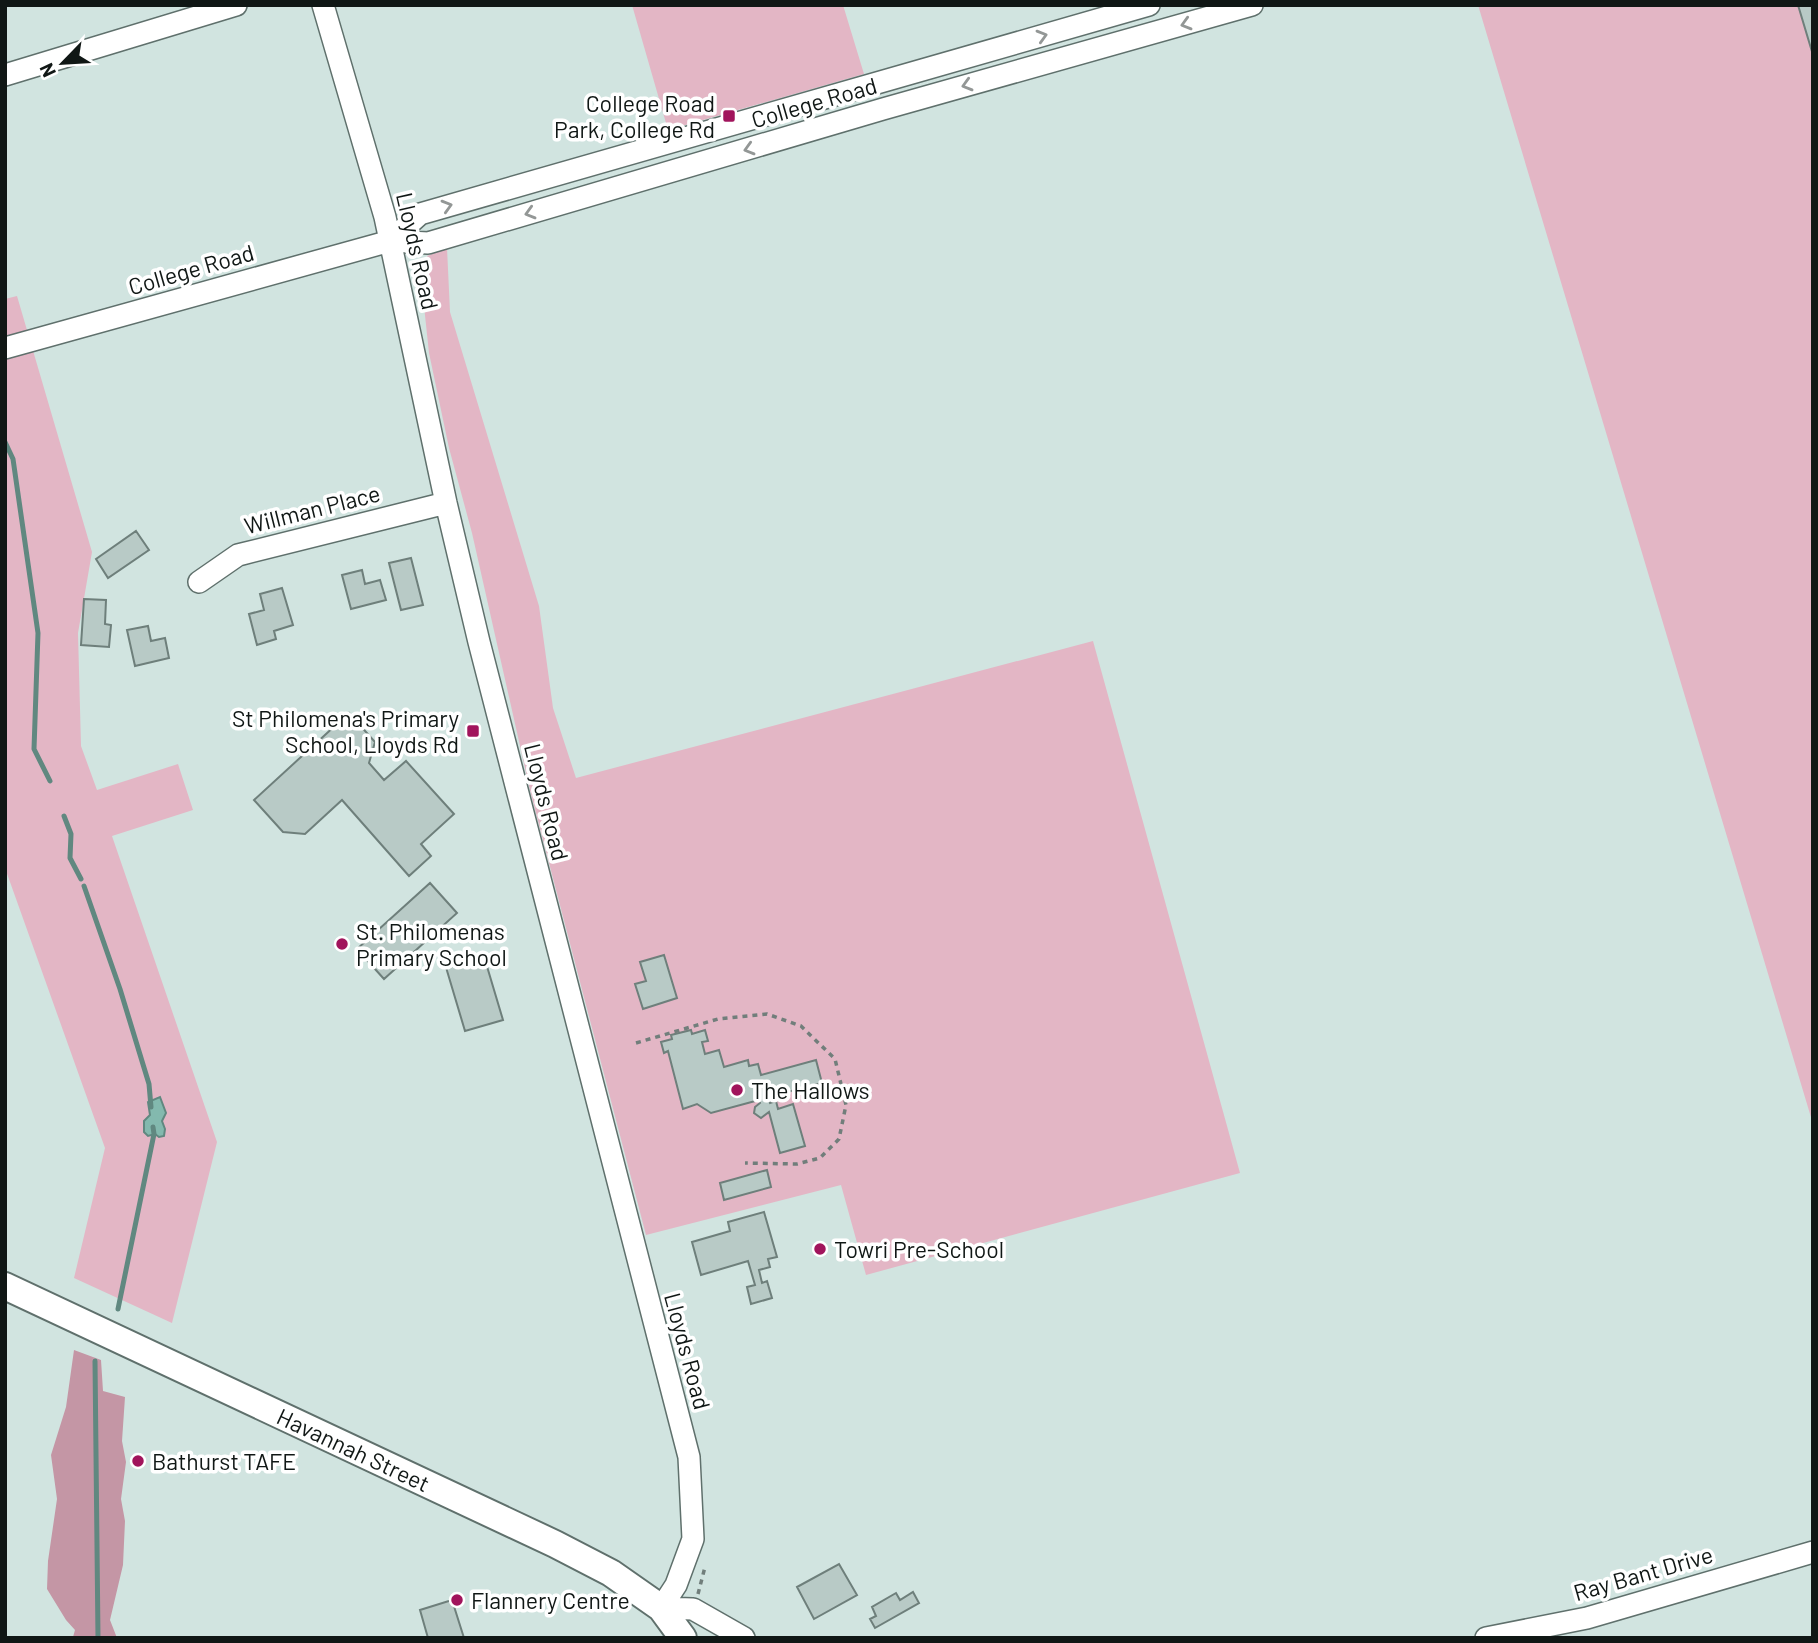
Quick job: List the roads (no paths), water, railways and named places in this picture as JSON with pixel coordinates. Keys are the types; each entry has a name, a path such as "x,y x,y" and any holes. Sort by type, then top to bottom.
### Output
{"street":[{"path":"5,75 236,5"},
{"name":"Lloyds Road","path":"323,5 390,241 446,503 689,1457 693,1539 676,1585 661,1608"},
{"name":"College Road","path":"390,241 420,214 1149,5"},
{"name":"College Road","path":"5,348 390,241 428,243 896,105 1252,5"},
{"name":"Willman Place","path":"198,582 238,555 446,503"},
{"name":"Havannah Street","path":"5,1286 555,1544 611,1573 661,1608 683,1638"},
{"name":"Ray Bant Drive","path":"1486,1638 1587,1618 1813,1552"},
{"path":"661,1608 693,1609 744,1638"}],"waterway":[{"path":"5,442 13,459 38,633 34,749 50,781"},
{"path":"64,816 71,834 70,858 81,879"},
{"path":"84,886 149,1084 151,1107"},
{"path":"118,1309 154,1134 153,1127"},
{"path":"95,1361 98,1638"}],"place":[{"name":"College Road Park, College Rd","path":"729,116"},
{"name":"St Philomena's Primary School, Lloyds Rd","path":"473,731"},
{"name":"St. Philomenas Primary School","path":"342,944"},
{"name":"The Hallows","path":"737,1090"},
{"name":"Towri Pre-School","path":"820,1249"},
{"name":"Bathurst TAFE","path":"138,1461"},
{"name":"Flannery Centre","path":"457,1600"}]}
